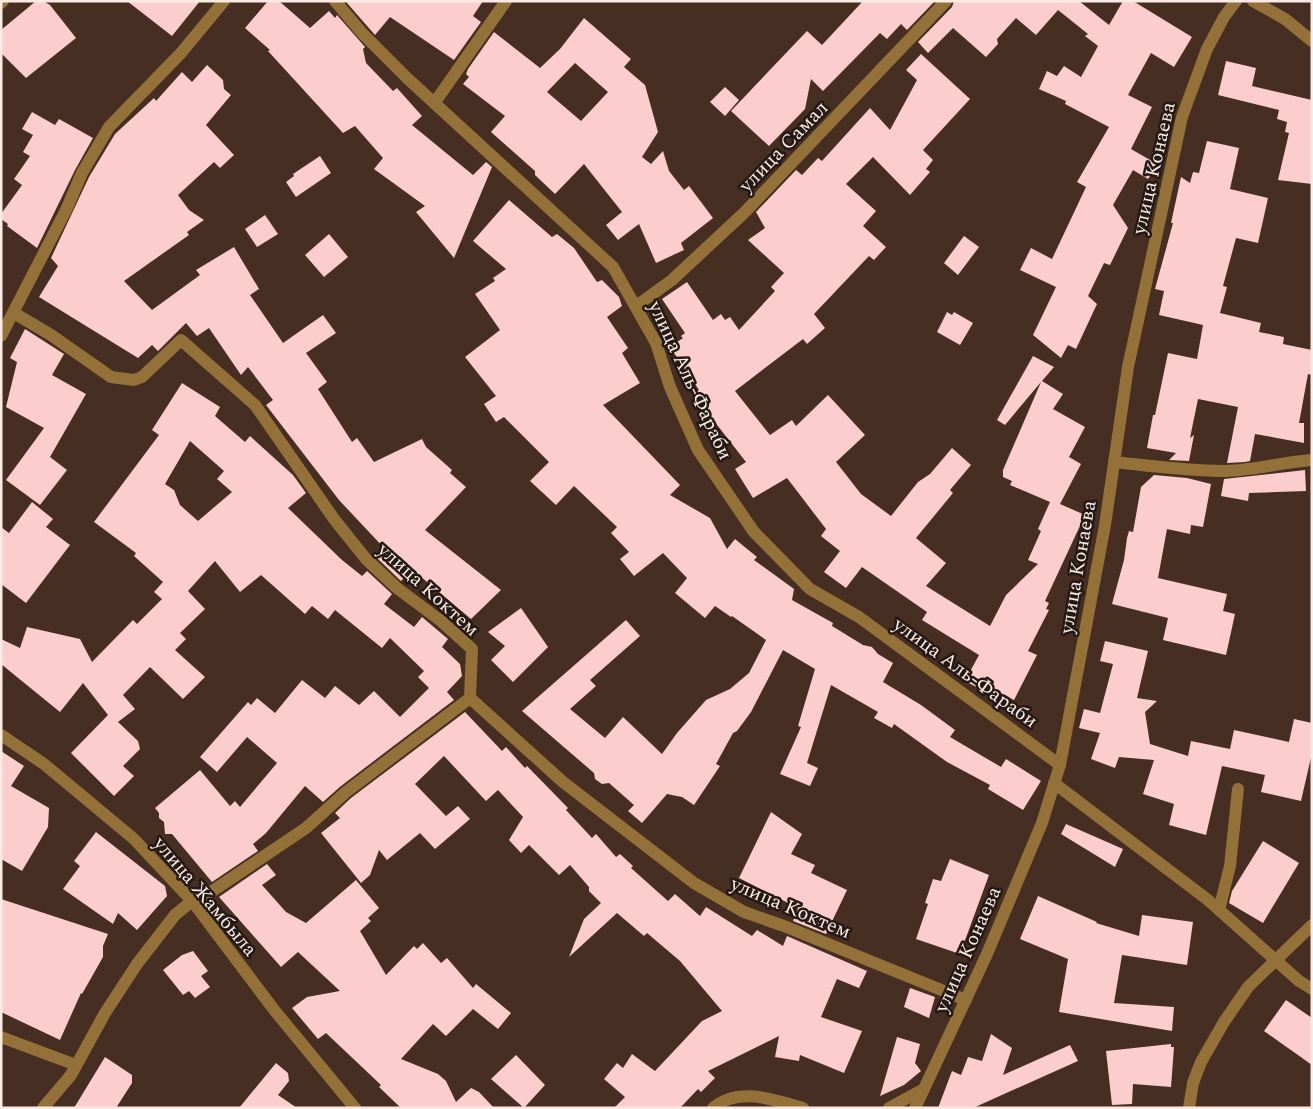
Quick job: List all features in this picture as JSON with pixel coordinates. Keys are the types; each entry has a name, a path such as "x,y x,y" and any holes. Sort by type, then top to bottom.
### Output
{"street":[{"path":"1,336 66,210 82,173 109,127 181,53 224,1"},
{"name":"улица Аль-Фараби","path":"335,1 362,33 613,267 656,343 670,388 698,450 754,532 810,589 859,617 1060,765"},
{"path":"435,102 506,1"},
{"name":"улица Самал","path":"636,306 672,280 745,212 946,1"},
{"name":"улица Конаева","path":"915,1108 966,1000 1042,823 1060,765 1114,462 1128,367 1182,117 1207,49 1224,17 1236,1"},
{"path":"1253,1 1285,19 1312,41"},
{"name":"улица Коктем","path":"14,313 51,335 111,377 134,380 142,377 180,340 227,378 255,405 334,519 366,559 397,588 442,621 472,650 470,698 563,782 694,883 744,912 793,929 966,1000"},
{"path":"1114,462 1177,469 1226,471 1283,462 1312,460"},
{"path":"43,1108 76,1066 105,1014 137,964 176,915 192,901 205,896 306,828 346,792 470,698"},
{"name":"улица Жамбыла","path":"1,735 44,764 134,839 192,901 274,1011 355,1108"},
{"path":"1054,783 1116,828 1219,910 1299,981 1312,990"},
{"path":"1219,910 1230,866 1238,788"},
{"path":"1189,1108 1193,1083 1201,1062 1248,987 1312,925"},
{"path":"1,1037 76,1066"},
{"path":"889,1108 924,1089"},
{"path":"714,1108 733,1096 758,1096 803,1108"}],"building":[{"path":"36,1 43,1 50,5 76,38 26,78 1,53 1,30"},
{"path":"127,1 200,1 172,36"},
{"path":"268,1 279,1 310,28 329,11 335,18 337,15 365,47 363,49 366,63 393,91 397,88 422,116 412,125 473,175 486,162 492,167 454,258 416,212 425,206 374,169 383,158 355,126 343,133 268,51 270,50 245,28"},
{"path":"348,1 483,1 473,16 481,22 454,60 390,17 375,35 347,3"},
{"path":"863,1 935,1 907,30 901,24 887,39 880,33 823,91 811,79 805,109 769,146 731,111 807,31 822,45"},
{"path":"954,1 1079,1 1109,25 1123,1 1133,1 1192,37 1174,67 1151,53 1128,95 1152,107 1131,149 1157,164 1148,179 1133,170 1113,205 1128,228 1110,265 1104,263 1088,296 1097,304 1076,349 1068,345 1061,358 1033,335 1056,287 1020,270 1031,248 1052,259 1086,187 1077,182 1109,127 1065,104 1066,101 1039,89 1047,71 1057,76 1064,66 1081,77 1098,46 1085,36 1088,34 1058,10 1036,35 1016,18 997,39 998,44 986,57 953,28 928,53 918,42 952,7"},
{"path":"584,18 631,59 624,67 645,85 658,132 642,157 651,164 663,151 669,171 684,190 689,186 713,218 681,243 684,250 656,263 639,224 618,240 606,225 622,212 584,164 555,194 535,175 535,171 491,132 505,116 463,84 469,77 466,74 468,69 494,32 540,68 560,49","holes":["575,63 608,92 581,121 547,92"]},
{"path":"921,54 970,99 923,150 933,160 926,169 930,172 910,195 873,157 846,184 876,211 863,226 886,247 874,260 869,256 814,314 825,328 807,344 803,339 735,391 770,435 792,420 796,426 828,395 865,435 836,462 861,494 891,516 918,482 930,474 952,448 971,465 950,490 953,493 916,538 946,563 926,586 990,626 1006,595 1038,564 1028,560 1041,531 1038,529 1050,502 1010,485 1012,481 1003,477 1003,470 1041,382 1005,425 997,420 1033,356 1054,367 1042,381 1063,394 1053,409 1085,427 1069,457 1081,464 1060,504 1085,515 1045,601 1049,603 1046,609 1049,610 1028,651 1037,655 1014,700 987,686 984,691 965,681 979,655 922,620 927,612 862,567 846,588 824,572 840,551 821,536 826,529 787,478 753,498 735,469 746,462 693,394 699,390 670,347 683,338 681,336 685,333 662,299 687,282 713,320 721,314 725,320 730,317 739,330 775,291 771,287 784,273 748,240 765,228 756,212 796,170 802,175 818,158 822,161 870,108 890,130 917,80 906,70"},
{"path":"1226,61 1256,68 1252,86 1312,100 1312,184 1278,180 1289,133 1285,132 1287,122 1277,119 1279,110 1218,95"},
{"path":"207,65 223,80 224,89 231,95 206,125 234,155 220,168 214,162 178,195 189,210 204,220 187,232 189,235 124,281 152,310 200,275 196,270 234,247 259,289 250,295 283,343 323,315 336,333 306,353 327,382 318,389 352,442 357,438 374,462 422,439 426,447 452,470 450,473 466,487 425,530 501,590 471,619 414,571 410,575 408,573 401,581 377,558 385,549 339,500 266,405 273,400 248,367 241,375 209,328 197,336 186,323 158,351 152,345 138,358 39,297 58,266 51,258 89,177 115,134 154,98 156,101 182,72 192,82"},
{"path":"725,87 739,100 725,116 710,102"},
{"path":"32,112 55,125 59,119 93,138 75,170 37,248 7,226 8,224 1,219 1,214 22,185 14,179 30,156 23,152 33,135 22,129"},
{"path":"1207,141 1239,148 1230,189 1268,198 1258,243 1236,238 1223,286 1227,287 1220,313 1261,323 1259,332 1284,337 1283,344 1312,350 1312,375 1308,374 1299,423 1304,423 1304,443 1255,434 1250,461 1245,462 1227,463 1238,407 1198,399 1190,438 1194,435 1189,461 1169,460 1176,453 1147,448 1168,353 1197,359 1203,325 1159,315 1164,291 1155,289 1173,223 1171,223 1181,177 1190,183 1193,172 1199,173"},
{"path":"320,156 331,173 296,197 286,182 294,176 293,174"},
{"path":"509,200 552,237 557,234 574,248 597,282 602,280 619,297 622,306 607,317 628,348 622,353 640,383 603,405 680,485 670,495 710,518 727,549 735,539 757,557 754,560 794,589 792,600 833,623 832,626 863,645 872,647 878,654 893,663 883,682 921,705 955,730 950,737 1001,767 1006,759 1041,781 1023,810 988,789 990,785 947,762 894,724 892,728 874,718 878,712 831,685 807,763 818,768 810,786 780,774 801,727 798,726 815,669 783,650 751,712 737,731 733,733 716,764 720,766 694,805 682,797 667,794 642,823 628,811 634,805 609,783 602,784 595,779 594,773 522,711 626,620 640,636 590,680 596,686 570,709 605,738 623,717 662,754 677,733 706,700 730,689 749,673 766,640 715,606 705,618 675,593 687,578 663,553 634,576 620,559 629,552 611,533 617,527 574,486 556,505 530,481 549,462 504,417 496,422 484,404 496,396 465,357 500,330 475,294 495,281 493,278 506,269 473,241"},
{"path":"265,215 278,234 257,247 245,229"},
{"path":"329,234 348,257 324,277 305,255"},
{"path":"964,236 979,247 958,275 944,263"},
{"path":"947,312 952,315 954,312 973,323 960,345 937,332"},
{"path":"25,329 64,354 52,375 86,394 50,457 67,470 40,505 6,480 44,428 6,407 17,362 10,358"},
{"path":"182,383 220,407 215,416 245,442 250,436 293,475 306,493 288,508 342,560 362,576 367,571 392,594 384,604 414,627 422,617 448,639 442,647 460,664 462,676 447,692 454,700 341,786 323,802 305,786 266,833 253,844 258,851 212,882 172,834 165,834 164,822 159,818 159,813 155,808 200,770 230,806 235,801 240,807 277,763 247,737 217,772 200,757 248,702 251,705 257,698 275,713 302,680 325,698 335,686 359,705 374,691 400,717 429,688 418,677 424,671 390,638 382,648 335,610 328,619 312,606 305,614 261,575 240,592 215,561 188,591 205,609 180,633 186,639 175,650 205,677 183,699 150,667 123,695 135,709 118,722 138,741 140,749 123,766 134,776 114,796 71,753 108,715 83,683 60,712 1,664 1,639 20,648 27,627 80,639 92,662 133,620 137,624 162,599 154,592 163,582 134,556 136,553 94,522 159,435 152,430","holes":["190,441 224,471 217,479 232,492 198,521 180,505 174,490 165,484"]},
{"path":"1305,470 1306,491 1249,493 1248,501 1221,496 1224,479"},
{"path":"1154,475 1187,478 1211,484 1203,527 1191,525 1190,534 1167,529 1158,578 1227,594 1223,611 1235,614 1226,655 1163,640 1168,618 1112,604 1124,560 1129,531 1133,532 1141,487"},
{"path":"32,502 53,519 46,527 70,545 26,603 1,584 1,527 9,533"},
{"path":"521,608 548,647 513,682 491,660 505,646 488,632"},
{"path":"1105,641 1148,651 1137,698 1157,701 1145,712 1150,744 1188,756 1191,741 1230,749 1234,730 1289,742 1294,719 1312,723 1312,753 1301,801 1261,792 1265,775 1222,766 1206,835 1169,825 1174,804 1143,794 1154,760 1119,757 1115,768 1091,759 1100,733 1079,728 1084,709 1100,713 1113,664 1100,661"},
{"path":"465,712 502,751 506,747 525,768 527,766 568,808 566,810 592,838 596,834 616,857 620,854 633,866 631,868 668,901 675,894 700,916 706,907 752,936 757,930 783,946 787,936 867,971 859,988 837,979 821,1017 862,1031 844,1073 800,1055 799,1061 775,1057 779,1036 708,1071 715,1078 701,1092 698,1089 680,1108 614,1108 625,1097 604,1079 617,1063 623,1068 632,1054 655,1071 702,1021 722,1011 680,961 647,933 644,936 617,913 569,957 584,919 601,903 589,891 589,887 570,865 559,875 529,845 521,853 509,840 523,817 498,790 486,801 444,756 415,784 446,816 458,806 470,819 435,849 420,833 387,860 379,850 370,875 361,883 321,833 340,818 335,813 351,798"},
{"path":"1,751 24,766 11,786 49,808 48,827 22,871 1,859"},
{"path":"771,812 802,834 791,854 815,865 811,873 847,890 826,934 793,921 798,908 739,878"},
{"path":"1066,824 1123,849 1115,867 1061,834"},
{"path":"96,832 165,886 167,896 137,930 118,913 113,924 63,889 80,866 74,861"},
{"path":"1263,841 1299,863 1263,923 1229,903 1232,891"},
{"path":"950,859 989,875 960,954 916,939 928,904 925,903 933,879 941,881"},
{"path":"267,864 276,875 262,885 286,912 306,923 356,880 379,908 368,918 371,921 360,931 386,975 414,946 417,949 423,943 441,963 447,958 473,988 476,984 511,1013 498,1029 473,1009 446,1036 433,1024 401,1059 438,1074 446,1081 456,1102 471,1088 479,1092 494,1108 401,1108 379,1087 381,1085 326,1033 318,1039 292,1008 307,997 340,991 298,952 281,967 219,897"},
{"path":"1038,896 1096,923 1139,936 1142,915 1193,922 1187,965 1122,955 1114,1003 1174,1007 1172,1031 1059,1012 1068,959 1020,939"},
{"path":"1,899 108,934 103,946 103,957 81,993 60,1040 1,1012"},
{"path":"193,951 208,971 201,976 210,987 195,998 189,991 183,995 163,970 182,955"},
{"path":"910,988 935,997 929,1018 904,1007"},
{"path":"1286,1000 1312,1018 1312,1065 1264,1031"},
{"path":"991,1034 1012,1048 1003,1075 1070,1045 1078,1061 973,1108 938,1108 952,1071 961,1075 968,1057 982,1061"},
{"path":"897,1037 920,1044 915,1063 921,1071 904,1085 880,1096"},
{"path":"1171,1044 1171,1047 1174,1047 1171,1087 1133,1084 1132,1104 1112,1105 1106,1051"},
{"path":"516,1055 545,1085 524,1108 491,1079"},
{"path":"105,1057 132,1075 132,1083 116,1108 74,1108"},
{"path":"276,1063 288,1073 289,1081 278,1095 297,1108 239,1108"}]}
